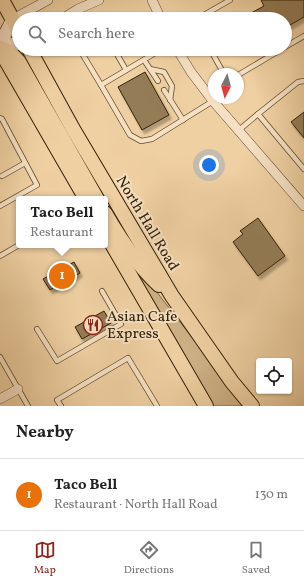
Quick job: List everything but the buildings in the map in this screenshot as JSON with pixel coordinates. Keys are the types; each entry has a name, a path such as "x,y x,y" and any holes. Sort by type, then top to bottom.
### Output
{"main road":[{"path":"2,0 12,18"},
{"path":"0,44 12,30"},
{"path":"0,48 12,45"},
{"path":"0,48 84,196"},
{"path":"0,48 12,54"},
{"path":"14,56 19,62 95,196"},
{"name":"North Hall Road","path":"33,56 73,129 172,296 232,382 252,406"},
{"path":"108,218 119,236 149,276 172,296"},
{"path":"108,237 206,406"}],"street":[{"path":"33,12 48,0"},
{"path":"73,12 99,0"},
{"path":"152,0 158,12"},
{"path":"181,56 208,94"},
{"path":"216,104 304,206"},
{"path":"0,399 18,389"}],"lane":[{"path":"209,12 230,0"},
{"path":"292,43 304,36"},
{"path":"84,56 130,135 141,141 152,139 208,104"},
{"path":"118,56 126,70"},
{"path":"101,85 151,56"},
{"path":"214,56 221,68"},
{"path":"244,71 270,56"},
{"path":"144,60 158,81"},
{"path":"150,69 164,72 172,86 170,100"},
{"path":"239,130 298,82 304,81"},
{"path":"164,90 183,120"},
{"path":"258,114 304,169"},
{"path":"0,118 2,119 37,185 18,196"},
{"path":"2,176 25,163"},
{"path":"0,206 16,197"},
{"path":"0,256 16,247"},
{"path":"37,329 57,361 121,324 102,291"},
{"path":"0,357 28,406"},
{"path":"61,406 57,400 128,358 157,406"}],"shaded area":[{"path":"115,238 245,406 213,406"}],"place":[{"name":"Taco Bell","path":"62,276"},
{"name":"Asian Cafe Express","path":"93,325"}]}
